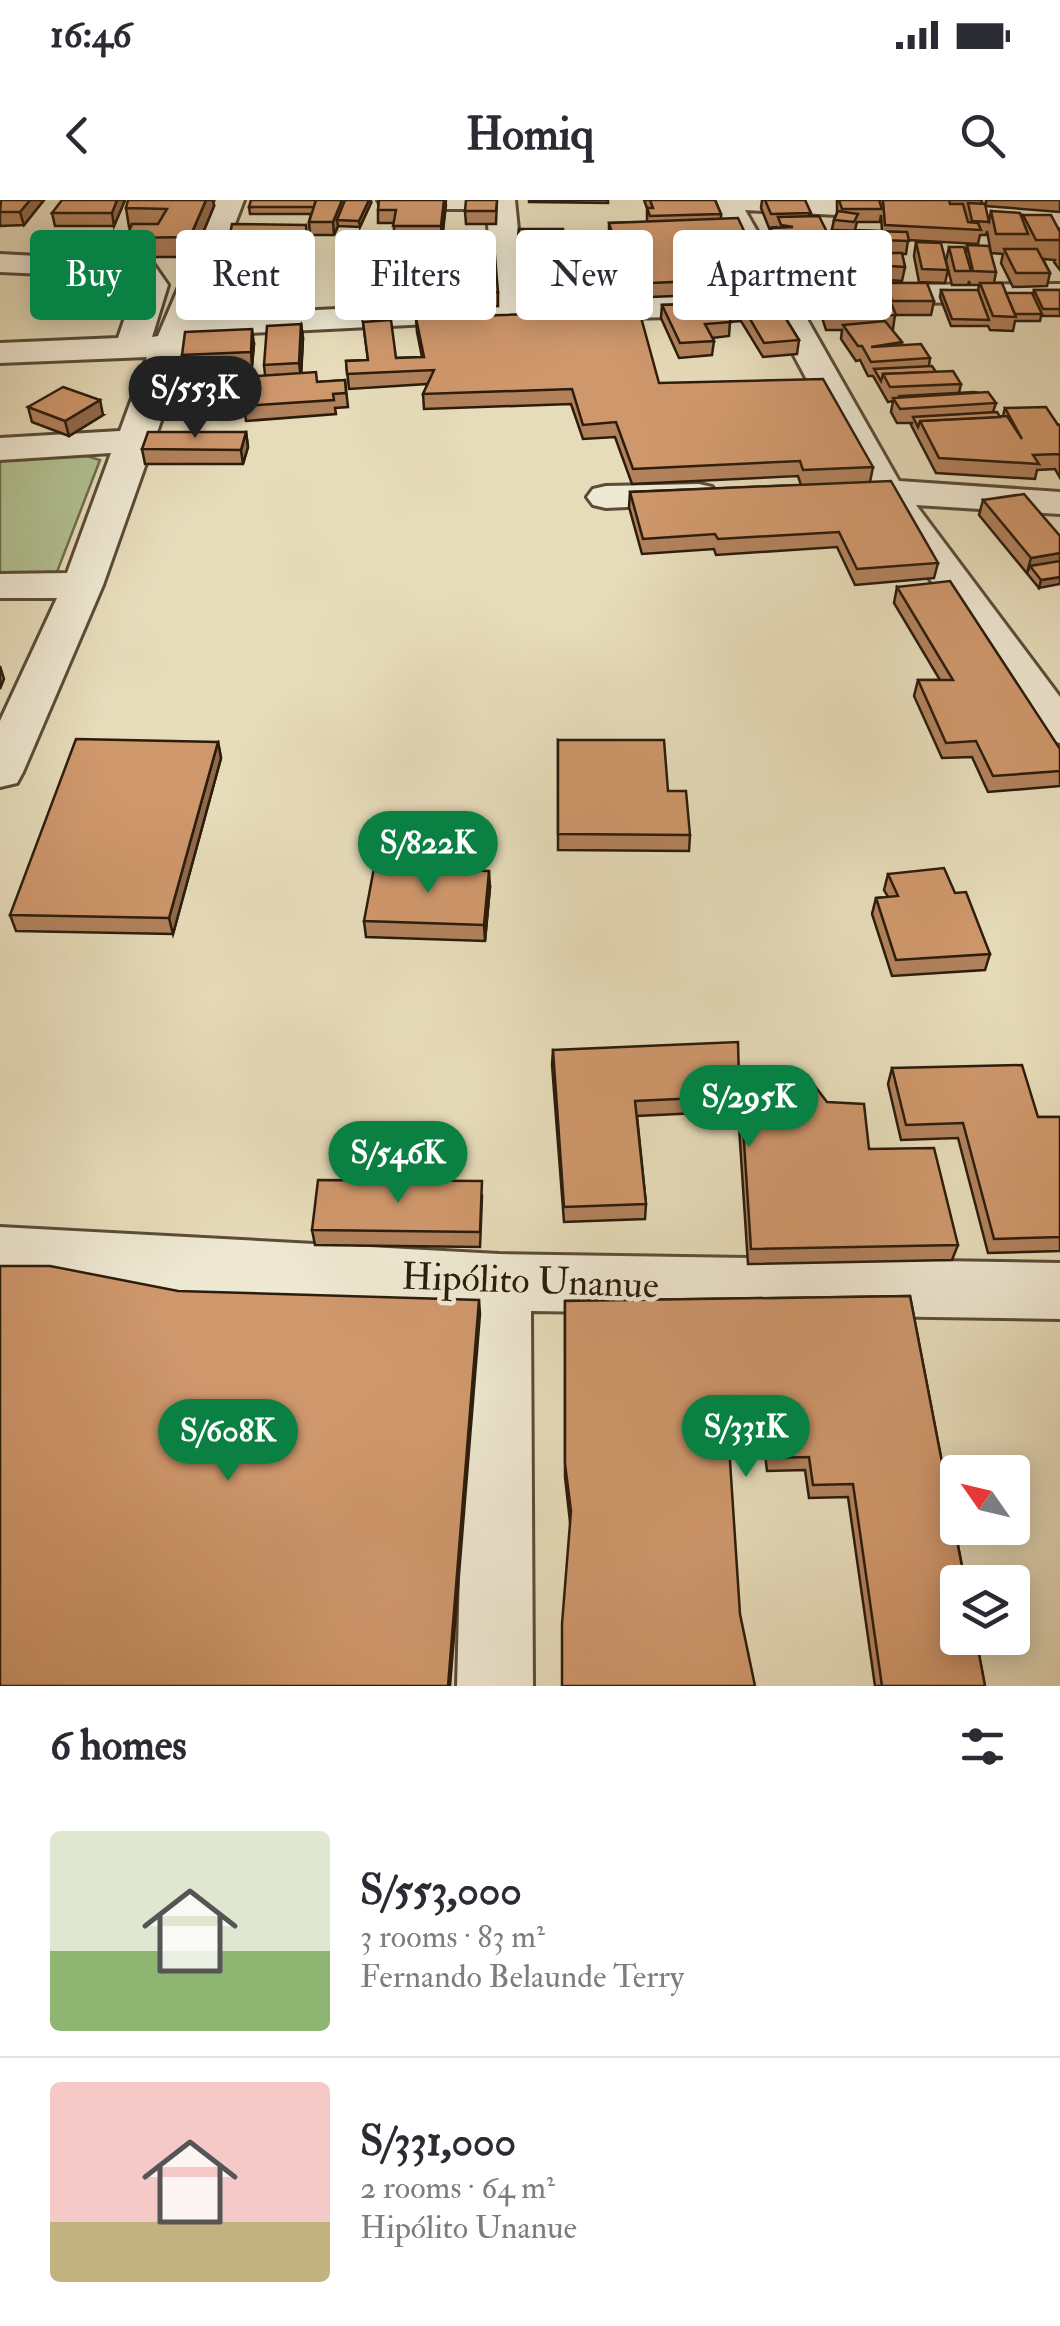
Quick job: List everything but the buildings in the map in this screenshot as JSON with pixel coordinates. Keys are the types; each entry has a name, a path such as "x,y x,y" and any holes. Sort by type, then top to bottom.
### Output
{"street":[{"path":"3,759 83,586 136,441 160,340 230,200"},
{"path":"392,200 501,200 510,310"},
{"path":"726,200 1060,218"},
{"path":"726,200 749,230"},
{"path":"0,263 141,269 152,285 160,340"},
{"path":"892,295 1060,292"},
{"path":"0,352 510,310 673,302"},
{"path":"810,320 885,490 1060,729"},
{"path":"0,449 136,441"},
{"path":"825,491 885,490 1060,503"},
{"path":"606,497 726,494"},
{"path":"0,586 83,586"},
{"name":"Hipólito Unanue","path":"0,1254 498,1282 1060,1291"},
{"path":"495,1686 498,1282"}],"green space":[{"path":"83,455 100,460 57,572 48,577 0,580 0,459"}]}
